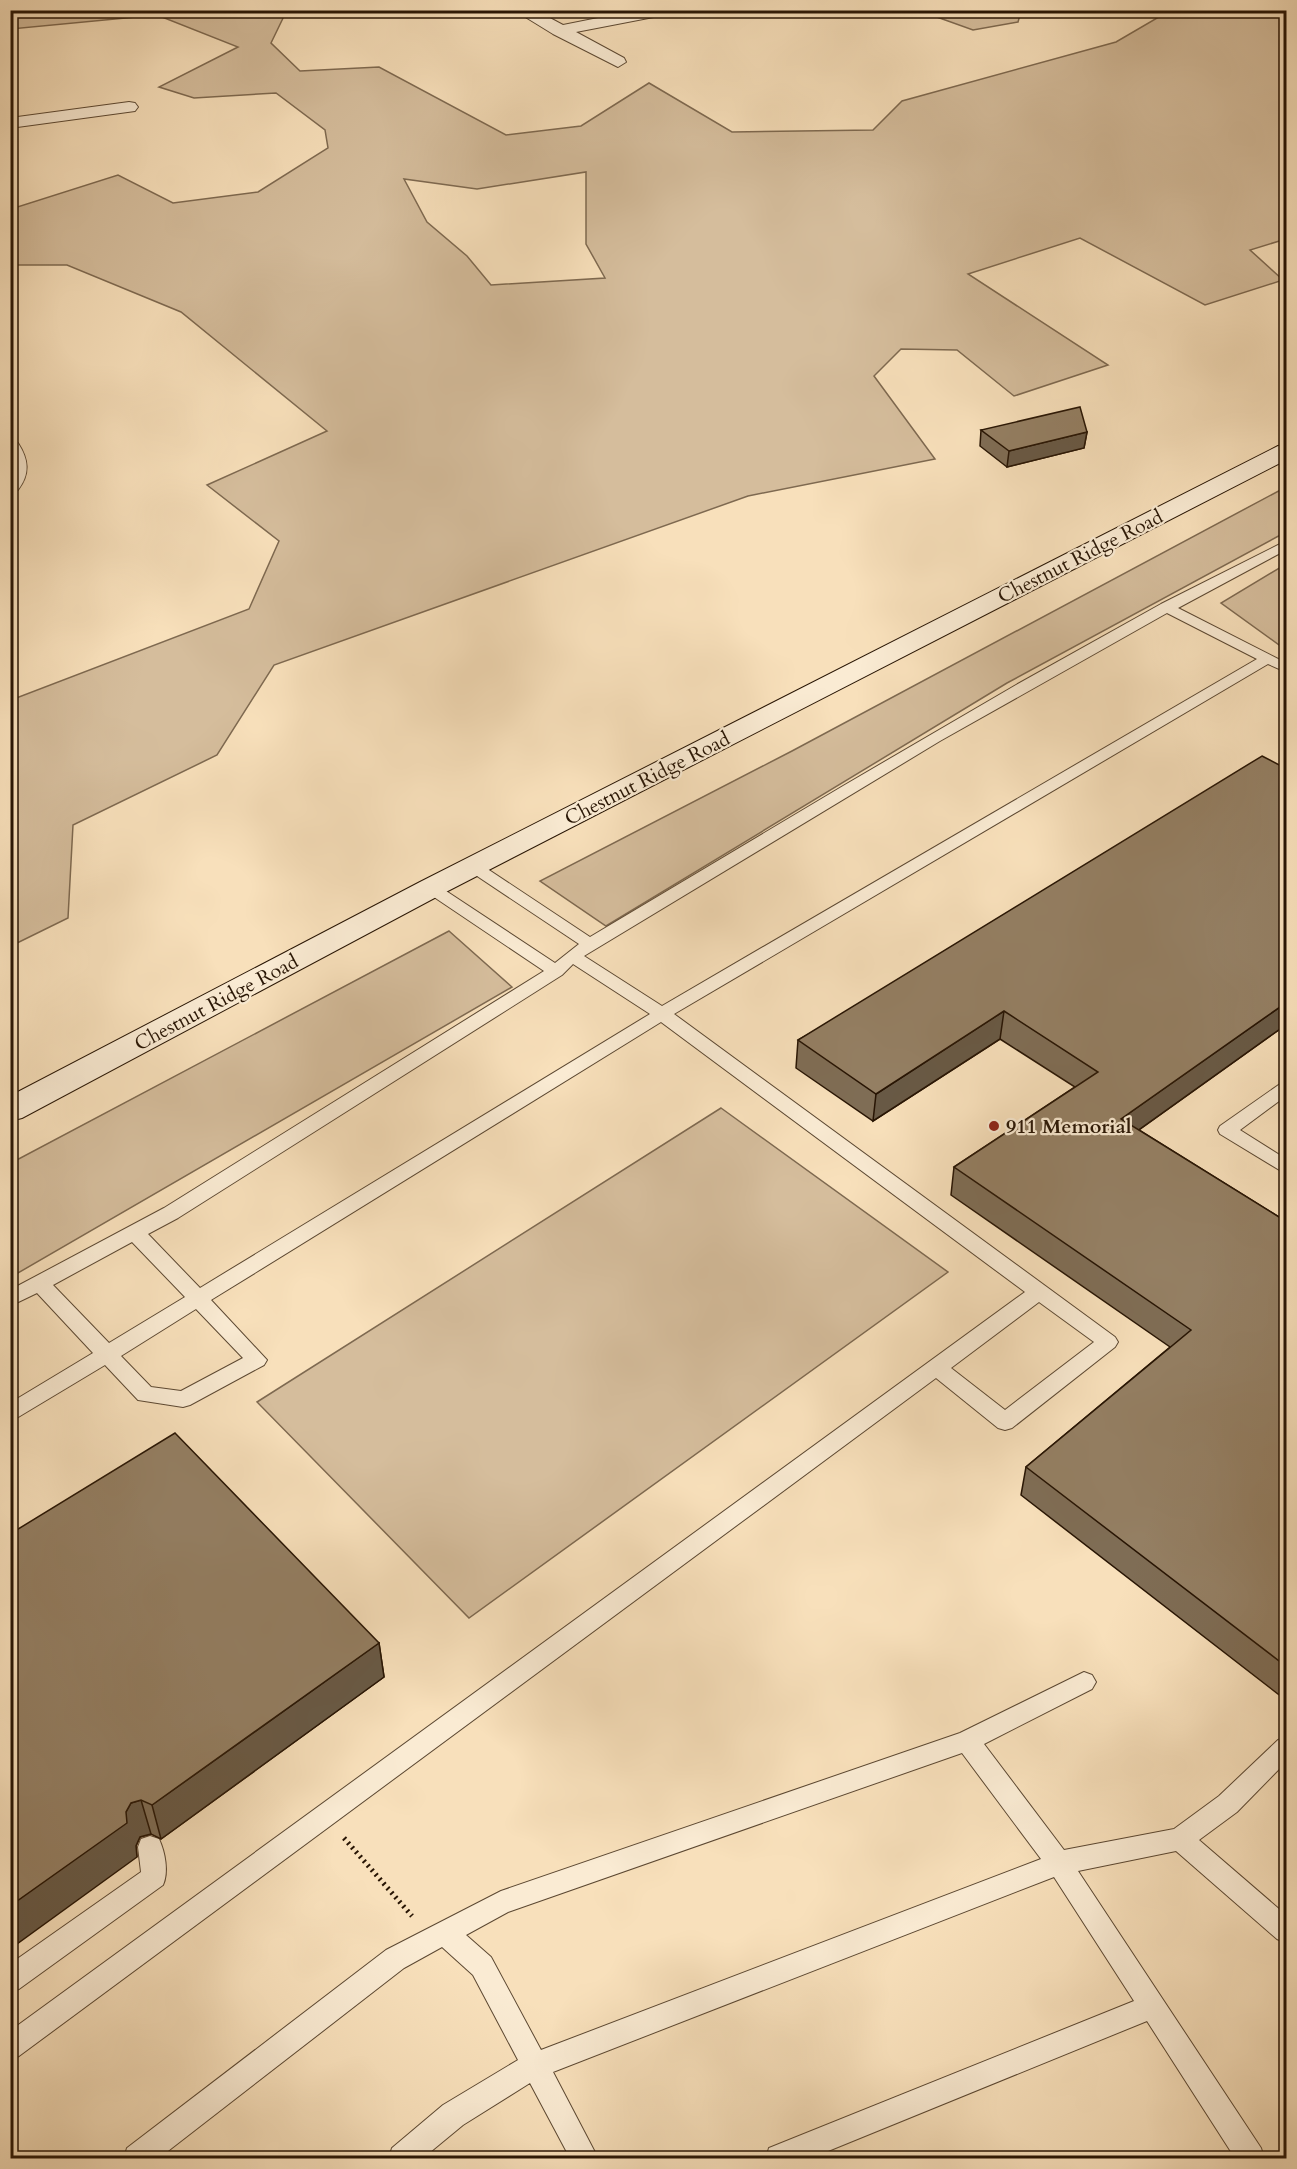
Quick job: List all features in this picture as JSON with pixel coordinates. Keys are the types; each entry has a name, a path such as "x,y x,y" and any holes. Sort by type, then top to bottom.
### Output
{"street":[{"path":"522,10 618,62"},
{"path":"559,31 664,10"},
{"path":"10,123 129,107"},
{"path":"10,448 17,463 15,476 10,485"},
{"name":"Chestnut Ridge Road","path":"10,1110 431,888 1287,451"}],"lane":[{"path":"10,1299 171,1213 556,971 590,944 957,723 1166,607 1287,545"},
{"path":"1166,607 1287,668"},
{"path":"10,1414 110,1355 662,1014 1267,659"},
{"path":"474,867 590,944"},
{"path":"431,888 556,971"},
{"path":"572,956 662,1014 1108,1342 1005,1422 937,1368"},
{"path":"1287,1088 1227,1130 1287,1167"},
{"path":"40,1284 145,1394 183,1400 257,1360 135,1233"},
{"path":"10,2047 1039,1292"},
{"path":"137,2158 395,1959 501,1903 967,1741 1084,1682"},
{"path":"967,1741 1059,1863 1251,2158"},
{"path":"402,2158 453,2115 534,2066 1059,1863 1180,1839 1228,1804 1287,1747"},
{"path":"1180,1839 1287,1930"},
{"path":"10,1980 153,1876 150,1847"},
{"path":"444,1932 482,1966 585,2158"},
{"path":"779,2158 1151,2007"}],"shaded area":[{"path":"11,10 283,11 286,12 271,43 300,71 379,67 506,135 581,126 649,83 732,132 873,130 902,101 1116,42 1169,11 1286,11 1286,239 1250,250 1283,280 1205,305 1080,238 968,274 1108,365 1014,396 957,350 901,349 874,376 935,459 748,496 274,665 217,755 73,825 68,918 11,946 11,700 249,609 279,541 207,485 327,431 181,312 67,265 11,265 11,209 118,175 173,203 258,192 328,148 325,130 276,93 194,98 159,87 238,47 157,15 11,29","holes":["586,172 586,244 605,278 491,285 467,256 427,222 404,179 477,189"]},
{"path":"920,11 1021,11 1018,22 973,30"},
{"path":"1286,487 1286,532 1007,683 606,926 540,881 792,751"},
{"path":"1286,564 1286,650 1221,603"},
{"path":"449,931 512,987 11,1277 11,1163"},
{"path":"721,1108 948,1272 469,1618 257,1402"}],"building":[{"path":"1080,407 1087,432 1009,451 981,430"},
{"path":"1262,756 1287,769 1287,1002 1121,1119 1287,1222 1287,1667 1026,1467 1191,1330 954,1167 1098,1072 1004,1011 876,1094 798,1040"},
{"path":"175,1433 379,1643 152,1805 141,1800 131,1803 126,1812 127,1823 10,1906 10,1534"}],"place":[{"name":"911 Memorial","path":"994,1126"}]}
